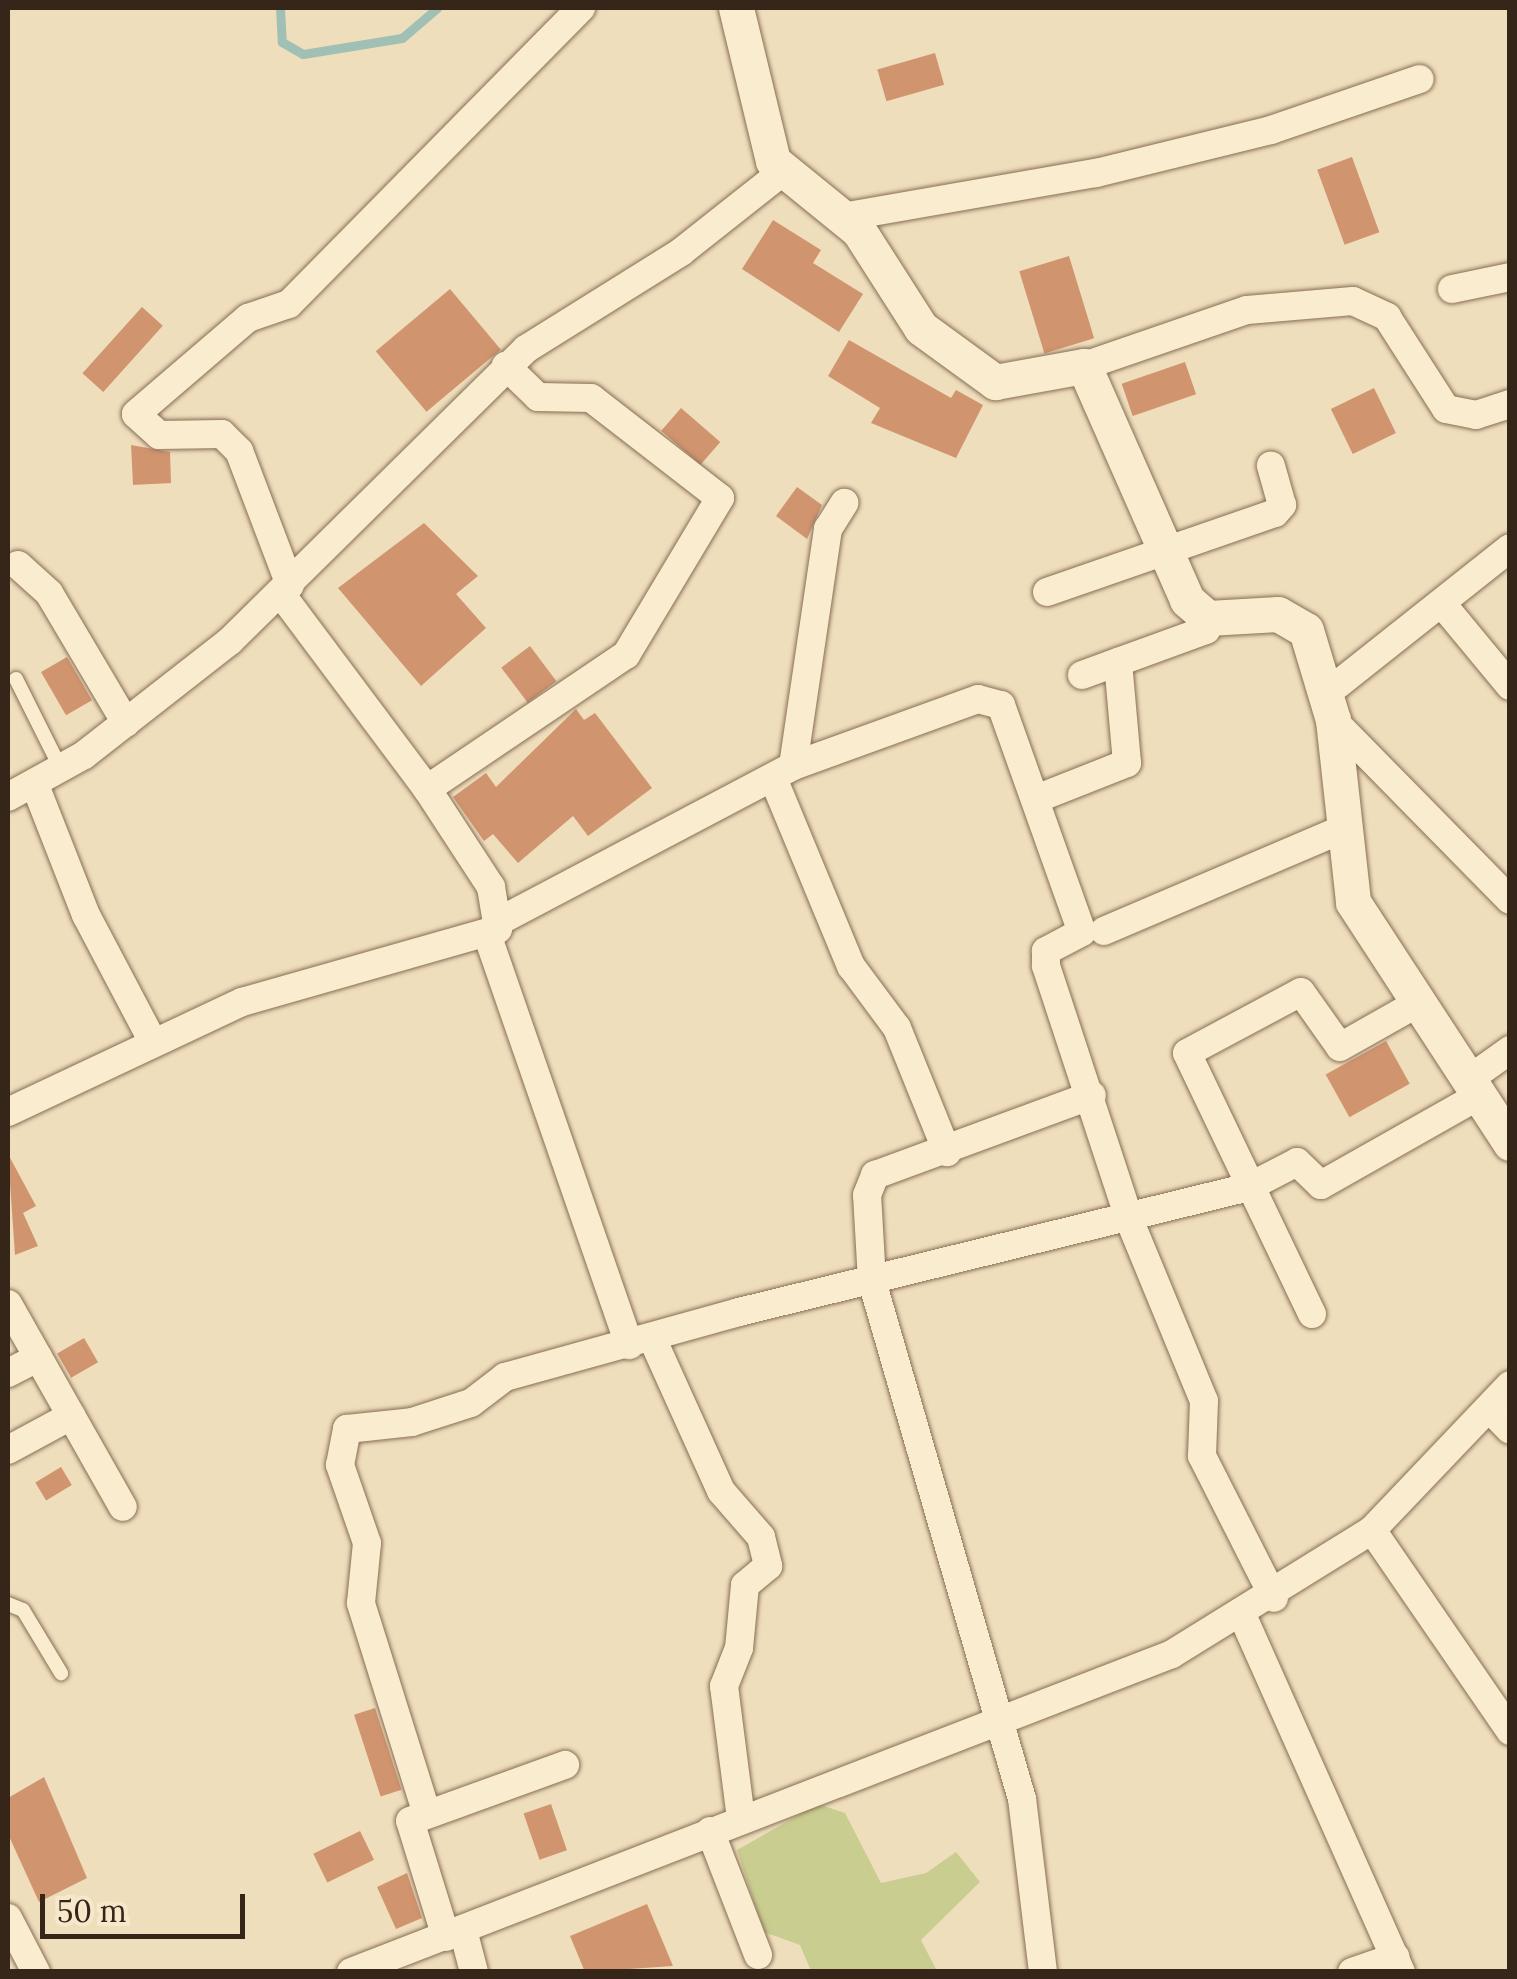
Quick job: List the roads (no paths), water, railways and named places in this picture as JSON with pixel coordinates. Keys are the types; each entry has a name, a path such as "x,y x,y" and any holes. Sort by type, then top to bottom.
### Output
{"street":[{"path":"581,8 303,291 192,359 136,414 159,435 222,434 240,451 286,589 427,788 496,928 640,1341 721,1491 761,1536 768,1566 745,1585 739,1648 724,1686 741,1819"},
{"path":"741,9 758,122 782,173 842,217 921,328 984,377 1021,383 1084,366 1247,310 1352,301 1387,317 1446,408 1476,415 1510,404"},
{"path":"842,217 1096,173 1270,130 1420,79"},
{"path":"8,797 61,769 126,724 286,589 506,366 782,173"},
{"path":"1452,290 1510,277"},
{"path":"427,788 626,655 720,498 591,398 538,398 506,366"},
{"path":"1084,366 1160,548 1188,600 1208,618 1295,620 1330,706 1339,830 1352,902 1510,1143"},
{"path":"1048,592 1160,548 1280,509 1271,466"},
{"path":"844,503 828,529 783,772 850,966 897,1028 947,1152"},
{"path":"1330,706 1510,548"},
{"path":"18,564 50,593 126,724"},
{"path":"1443,605 1510,686"},
{"path":"1082,676 1206,630 1208,618"},
{"path":"1036,799 1131,758 1118,662"},
{"path":"8,1112 152,1040 242,1002 496,928 783,772 989,696 1036,799 1082,936 1046,951 1046,966 1092,1095 1129,1220 1204,1400 1202,1456 1274,1598"},
{"path":"1330,706 1510,900"},
{"path":"35,785 86,915 152,1040"},
{"path":"1104,931 1339,830"},
{"path":"1312,1314 1249,1187 1190,1049 1301,992 1340,1047 1416,1004"},
{"path":"426,1811 361,1602 366,1528 339,1444 347,1430 412,1422 471,1402 504,1377 1249,1187 1301,1161 1326,1184 1473,1088 1510,1050"},
{"path":"1043,1972 1030,1836 872,1281 869,1184 1092,1095"},
{"path":"8,1304 123,1507"},
{"path":"8,1373 38,1358"},
{"path":"351,1972 741,1819 998,1724 1243,1617 1372,1530 1510,1386"},
{"path":"1489,1408 1510,1430"},
{"path":"8,1450 71,1416"},
{"path":"1372,1530 1510,1731"},
{"path":"1243,1617 1398,1964 1352,1972"},
{"path":"474,1972 409,1832 426,1811 564,1765"},
{"path":"710,1831 758,1955"},
{"path":"8,1918 36,1972"}],"lane":[{"path":"16,679 61,769"},
{"path":"8,1604 22,1610 61,1673"}],"waterway":[{"path":"280,8 282,42 303,54 402,38 437,8"}]}
